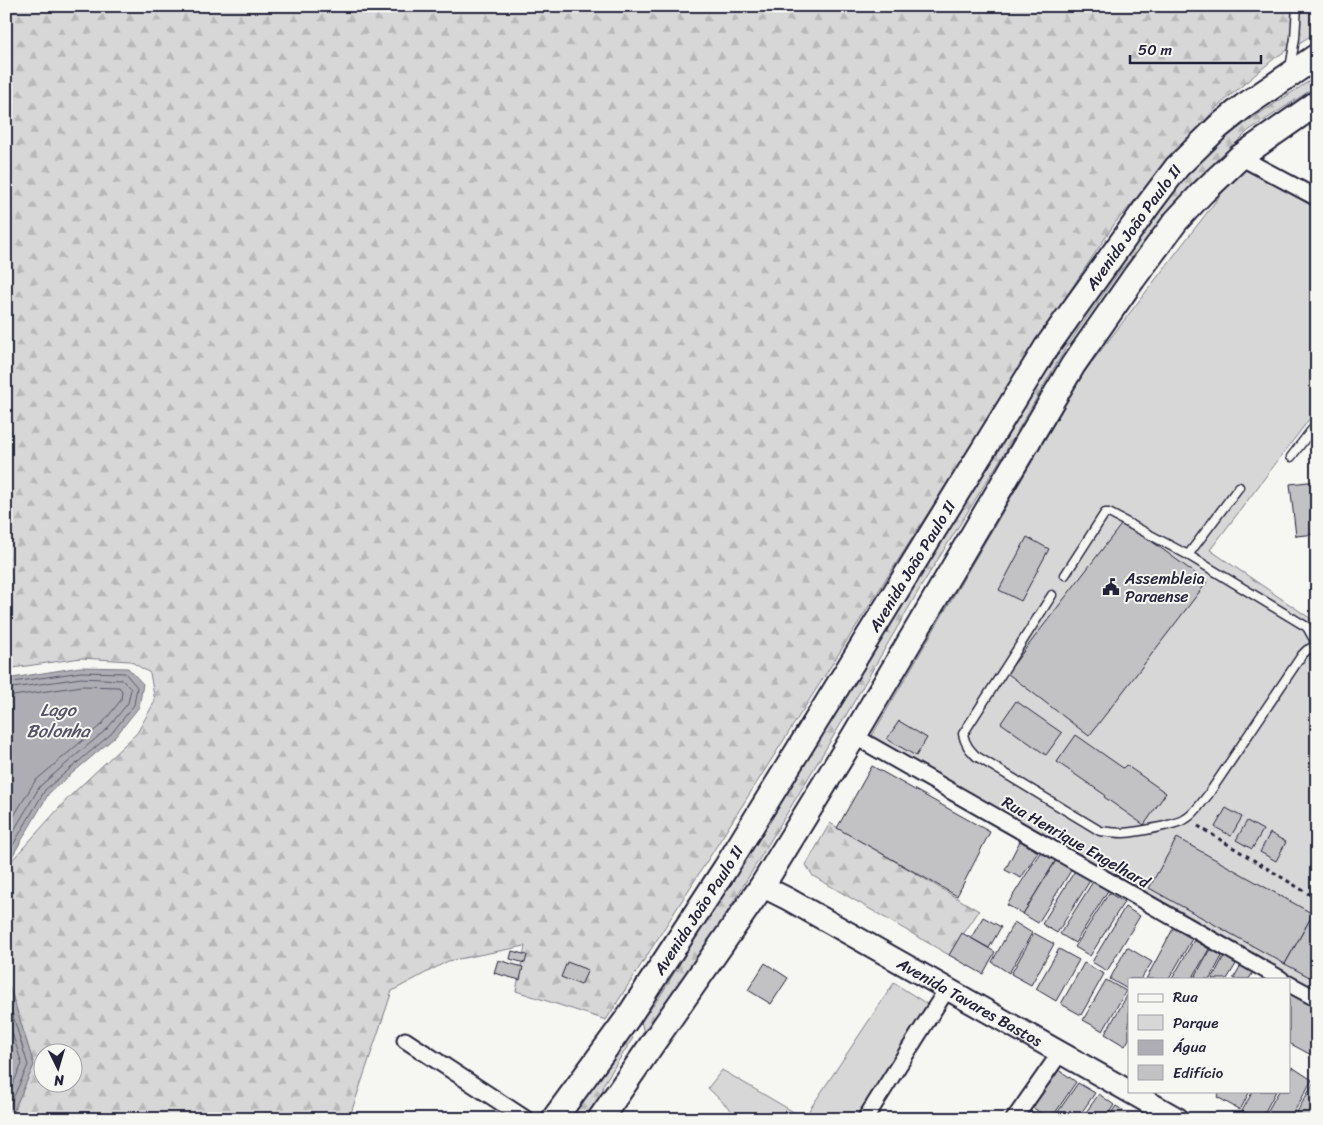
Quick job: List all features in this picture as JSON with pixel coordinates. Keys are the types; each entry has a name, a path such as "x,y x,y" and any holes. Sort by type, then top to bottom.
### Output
{"main road":[{"name":"Avenida João Paulo II","path":"554,1119 627,1018 724,869 1046,348 1149,204 1177,167 1206,138 1244,106 1317,56"},
{"name":"Avenida João Paulo II","path":"600,1119 762,886 854,736 1073,365 1133,279 1176,221 1202,193 1240,157 1317,103"},
{"name":"Avenida Tavares Bastos","path":"762,886 948,989 1169,1117"},
{"path":"615,1098 612,1094 611,1082 641,1036 638,1025 627,1018"}],"street":[{"path":"1240,157 1317,198"},
{"name":"Rua Henrique Engelhard","path":"854,736 1279,978"},
{"path":"1290,985 1317,999"},
{"path":"865,1119 948,989"},
{"path":"404,1040 526,1119"},
{"path":"1014,1119 1060,1053"}],"lane":[{"path":"1289,75 1295,38 1296,6"},
{"path":"1291,457 1317,423"},
{"path":"1188,555 1239,486"},
{"path":"1052,594 963,734 965,743 976,756 1100,831 1125,832 1178,823 1186,819 1208,795 1302,655 1307,650 1317,646 1307,627 1188,555 1113,514 1105,513 1065,575"}],"path":[{"path":"1186,819 1317,899"}],"green space":[{"path":"6,6 1317,6 1317,32 1276,57 1217,107 1115,223 1052,318 606,1020 516,991 525,946 448,961 392,991 349,1119 10,1119 32,1070 32,1092 82,1092 82,1042 32,1042 32,1059 8,982 6,867 69,797 137,733 155,701 150,673 130,661 81,658 6,669"},
{"path":"1317,76 1317,86 1248,131 1203,176 1119,272 1065,349 1007,449 922,585 705,949 662,1016 644,1034 641,1021 659,998 723,892 781,802 1070,322 1181,180 1210,149 1248,121"},
{"name":"Assembleia Paraense","path":"1246,162 1317,203 1317,409 1210,550 1317,623 1317,999 1290,984 1290,978 1280,978 867,744 1085,371"},
{"path":"830,823 979,911 949,955 813,876 806,865"},
{"path":"894,983 935,1009 865,1119 740,1119 708,1088 722,1070 804,1118"},
{"path":"627,1032 633,1038 603,1085 601,1107 593,1119 566,1119"}],"water":[{"name":"Lago Bolonha","path":"80,667 128,668 143,684 139,707 115,737 49,793 6,867 6,679"},
{"path":"6,867 8,982 32,1059 32,1070 10,1119 6,1119"}],"building":[{"path":"1317,481 1317,534 1296,536 1290,484"},
{"path":"1124,521 1207,582 1089,736 1007,673"},
{"path":"1027,537 1049,549 1021,601 999,590"},
{"path":"1016,701 1062,733 1046,755 1001,723"},
{"path":"899,721 927,738 916,756 887,739"},
{"path":"1076,735 1123,768 1126,765 1166,793 1144,825 1057,762"},
{"path":"872,766 990,832 957,896 837,828"},
{"path":"1226,808 1242,817 1231,836 1215,827"},
{"path":"1247,821 1263,830 1252,849 1236,840"},
{"path":"1270,833 1286,842 1276,861 1260,852"},
{"path":"1177,838 1313,914 1285,964 1149,888"},
{"path":"1020,841 1038,852 1021,878 1005,870"},
{"path":"1041,851 1056,860 1023,914 1007,905"},
{"path":"1057,859 1072,869 1038,923 1023,914"},
{"path":"1076,869 1091,879 1057,933 1042,924"},
{"path":"1094,880 1109,889 1075,943 1060,934"},
{"path":"1109,893 1124,902 1090,956 1075,947"},
{"path":"1125,907 1140,916 1107,971 1092,962"},
{"path":"1313,914 1317,916 1317,981 1285,964"},
{"path":"983,917 1001,927 989,948 971,938"},
{"path":"1014,922 1032,933 1009,973 992,962"},
{"path":"1174,927 1193,937 1170,978 1147,978"},
{"path":"962,933 995,952 983,974 949,955"},
{"path":"1034,933 1054,944 1031,985 1011,974"},
{"path":"1194,940 1209,949 1193,978 1173,978"},
{"path":"1127,947 1152,962 1142,978 1128,978 1128,989 1110,979"},
{"path":"1059,949 1079,960 1056,1001 1036,989"},
{"path":"1210,949 1222,956 1211,978 1195,978"},
{"path":"512,951 527,955 525,963 510,959"},
{"path":"1224,956 1236,964 1228,978 1213,978"},
{"path":"498,960 523,967 520,980 494,973"},
{"path":"567,962 588,970 581,985 561,977"},
{"path":"765,963 788,978 771,1004 748,990"},
{"path":"1084,963 1104,974 1081,1015 1061,1004"},
{"path":"1241,965 1253,972 1250,978 1234,978"},
{"path":"1106,980 1126,991 1103,1031 1083,1020"},
{"path":"1128,994 1128,1041 1125,1046 1105,1034"},
{"path":"1290,994 1317,1009 1317,1058 1290,1044"},
{"path":"1292,1067 1312,1080 1290,1119 1263,1119 1278,1092 1290,1092 1290,1070"},
{"path":"1058,1069 1076,1082 1051,1119 1049,1119 1032,1107"},
{"path":"1314,1082 1317,1084 1316,1119 1293,1119"},
{"path":"1078,1083 1095,1093 1077,1119 1053,1119"},
{"path":"1220,1092 1249,1092 1240,1110 1217,1097"},
{"path":"1252,1092 1275,1092 1261,1119 1257,1119 1242,1111"},
{"path":"1099,1094 1114,1105 1105,1119 1081,1119"},
{"path":"1116,1106 1136,1119 1107,1119"},
{"path":"1028,1109 1041,1119 1020,1119"}],"place":[{"name":"Assembleia Paraense","path":"1111,587"}]}
